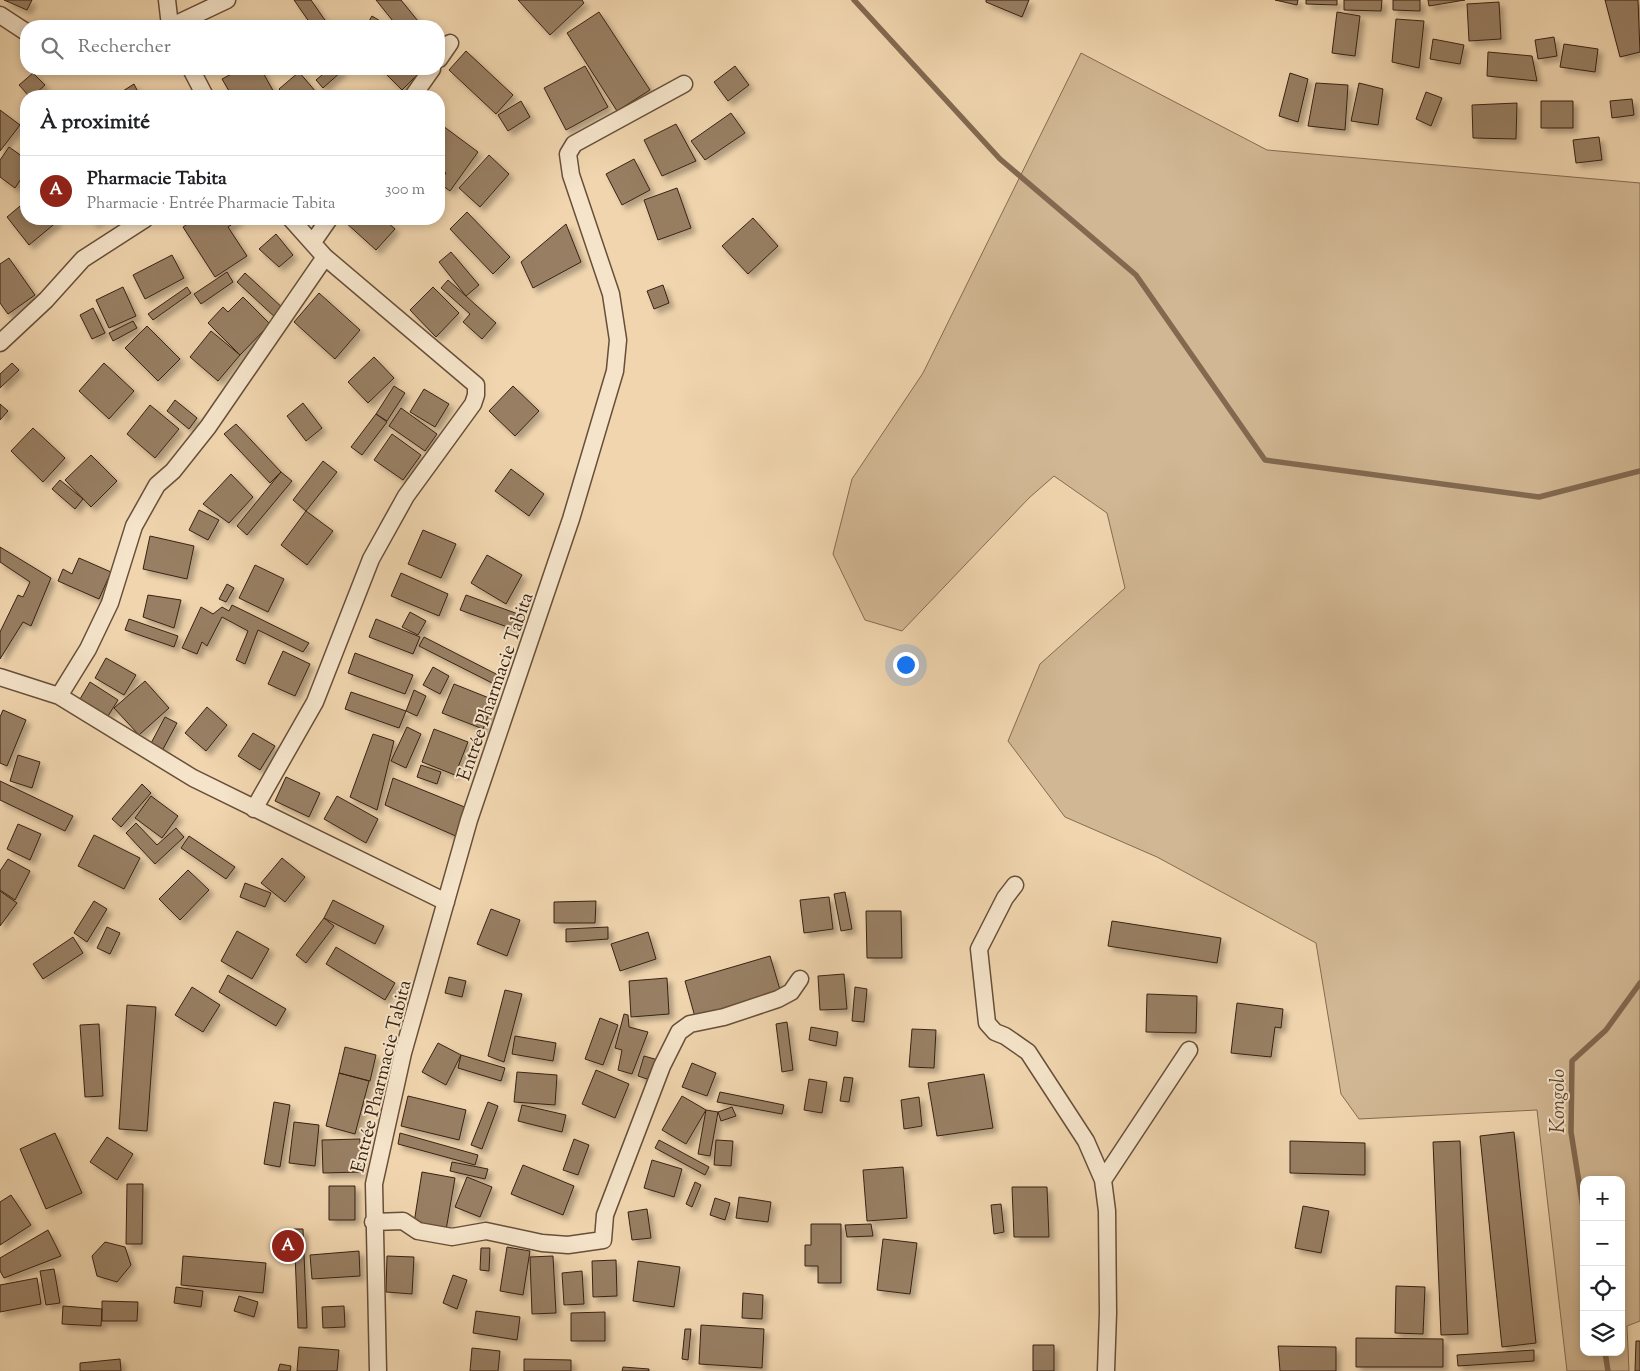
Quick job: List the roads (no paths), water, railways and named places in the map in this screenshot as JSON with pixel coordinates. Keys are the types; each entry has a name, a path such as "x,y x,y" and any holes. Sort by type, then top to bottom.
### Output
{"street":[{"path":"167,0 170,20"},
{"path":"184,20 227,0"},
{"path":"0,15 20,28"},
{"path":"445,50 450,43"},
{"path":"194,75 202,90"},
{"path":"417,90 428,75"},
{"name":"Entrée Pharmacie Tabita","path":"378,1371 373,1222 374,1184 403,1053 446,902 452,888 469,820 570,520 615,372 618,340 611,294 571,175 568,154 574,144 684,84"},
{"path":"0,343 46,300 83,259 136,225"},
{"path":"254,810 314,702 371,560 406,496 473,404 476,395 476,385 326,257 297,225"},
{"path":"313,242 325,225"},
{"path":"59,696 88,649 110,603 134,526 157,486 173,471 208,427 326,257"},
{"path":"0,677 59,696 193,778 254,810 446,902"},
{"path":"1015,885 1005,898 980,949 987,1023 995,1032 1019,1044 1028,1052 1086,1141 1103,1180 1107,1239 1106,1371"},
{"path":"373,1222 403,1222 418,1231 452,1237 486,1231 542,1243 568,1245 603,1240 606,1215 662,1066 679,1032 690,1024 724,1017 778,999 791,992 800,979"},
{"path":"1103,1180 1189,1050"}],"waterway":[{"path":"854,0 1000,159 1136,275 1265,460 1539,497 1640,471"},
{"name":"Kongolo","path":"1580,1189 1571,1132 1572,1061 1606,1030 1640,983"},
{"name":"Kongolo","path":"1606,1356 1608,1371"}],"place":[{"name":"Pharmacie Tabita","path":"288,1246"}]}
